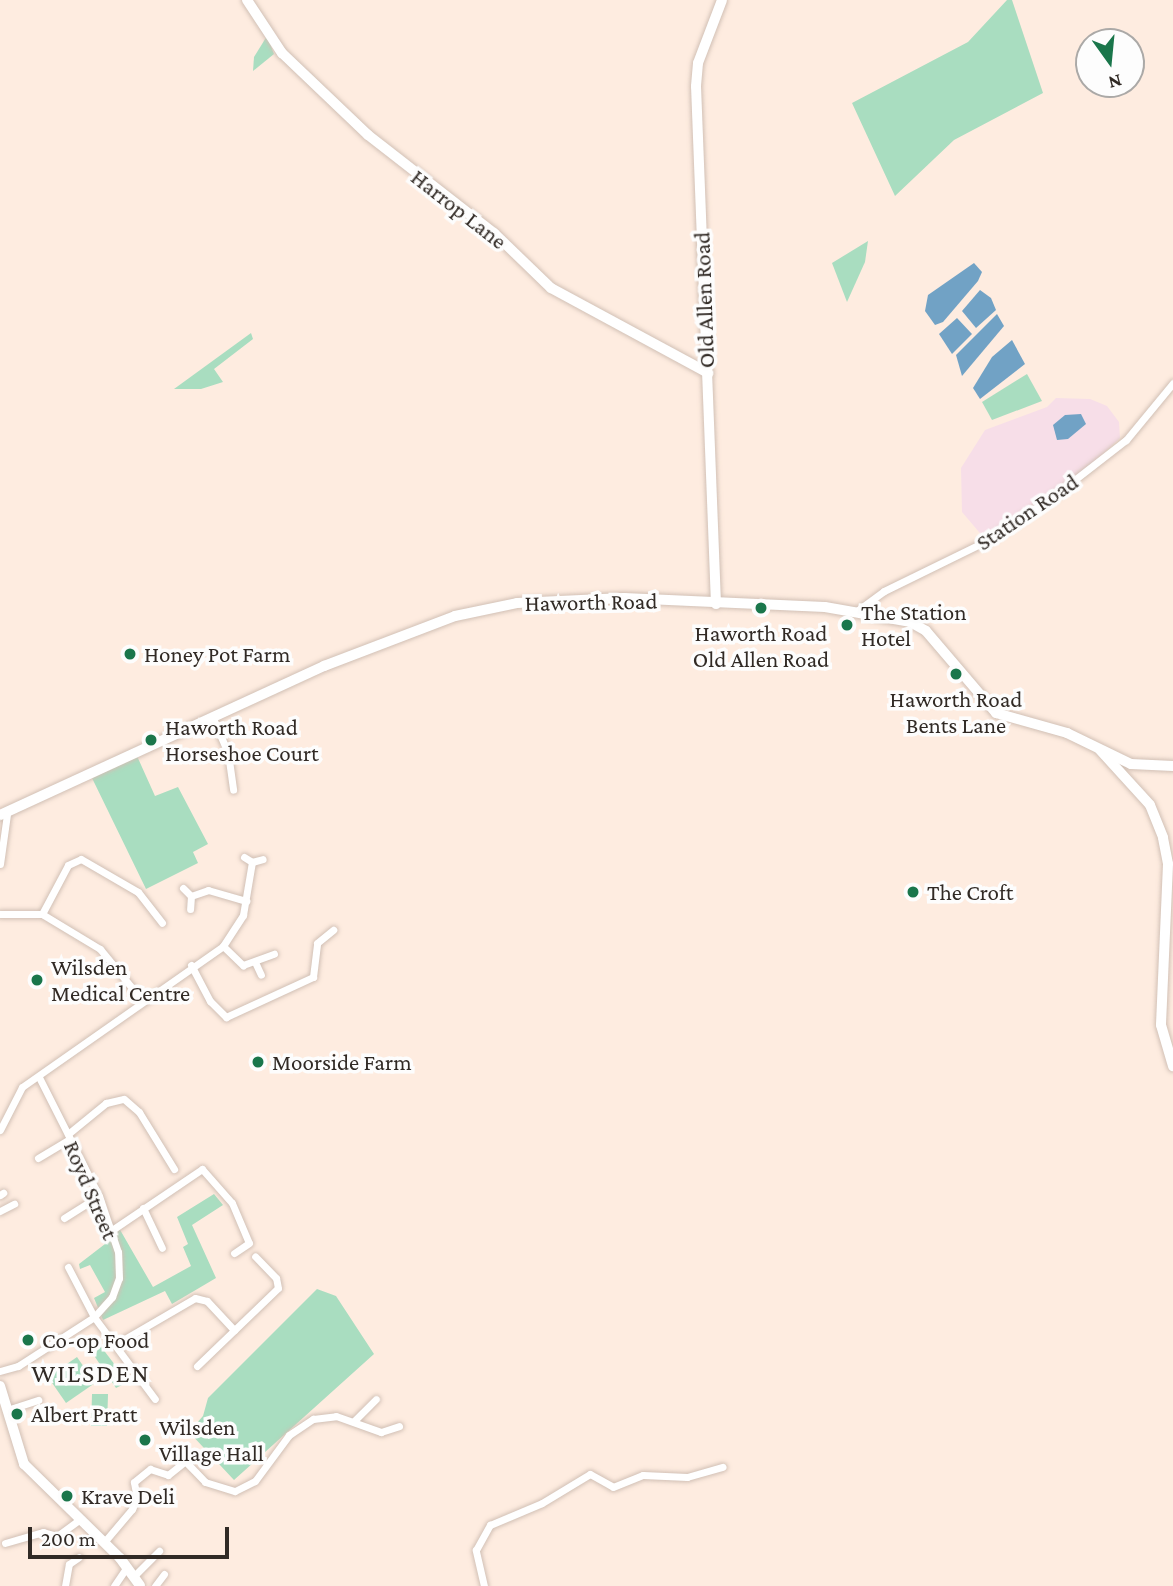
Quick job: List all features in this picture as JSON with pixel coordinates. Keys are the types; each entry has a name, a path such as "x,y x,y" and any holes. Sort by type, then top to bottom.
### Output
{"street":[{"name":"Harrop Lane","path":"247,0 282,53 349,116 435,190 494,233 551,288 708,373"},
{"name":"Old Allen Road","path":"716,604 696,74 722,0"},
{"name":"Station Road","path":"858,610 884,591 986,541 1072,483 1126,440 1173,383"},
{"name":"Haworth Road","path":"4,814 212,716 376,646 490,606 624,598 858,610 926,631 951,665 996,713 1095,745 1131,764 1173,766"},
{"path":"212,716 228,753 233,790"},
{"path":"1095,745 1150,805 1163,838 1168,863 1161,1025 1173,1066"},
{"path":"0,864 4,814"},
{"path":"244,857 251,862 263,859"},
{"path":"42,914 68,865 81,859 138,892 162,923"},
{"path":"0,1130 22,1087 191,965 223,946 237,930 246,901 251,862"},
{"path":"183,888 191,896 190,909"},
{"path":"191,896 208,890 246,901"},
{"path":"0,915 42,914 100,949 121,970 142,1000"},
{"path":"191,965 210,1001 226,1017 313,977 316,946 333,930"},
{"path":"223,946 241,964 256,962 274,954"},
{"path":"256,962 261,975"},
{"name":"Royd Street","path":"0,1371 18,1366 94,1317 112,1297 120,1278 112,1230 99,1196 39,1077"},
{"path":"37,1158 69,1137 106,1103 124,1099 139,1112 174,1169"},
{"path":"112,1230 202,1169 232,1203 249,1243 234,1253"},
{"path":"64,1218 99,1196"},
{"path":"0,1211 14,1204"},
{"path":"143,1208 162,1248"},
{"path":"197,1366 278,1288 276,1278 255,1256"},
{"path":"68,1267 94,1317 155,1399"},
{"path":"116,1344 195,1298 207,1301 234,1330"},
{"path":"0,1386 24,1464 105,1541 137,1583 159,1551"},
{"path":"354,1421 376,1399"},
{"path":"4,1404 38,1400"},
{"path":"105,1541 132,1509 137,1498 134,1482 150,1469 168,1475 185,1461 203,1485 229,1491 242,1489 255,1481 300,1427 328,1416 354,1421 381,1432 398,1426"},
{"path":"484,1586 477,1550 491,1525 542,1503 590,1474 613,1487 643,1475 687,1477 723,1466"},
{"path":"5,1543 43,1532 57,1536 80,1519"},
{"path":"65,1586 69,1564 79,1557"},
{"path":"114,1586 127,1567"},
{"path":"155,1586 164,1574"}],"shaded area":[{"path":"1056,398 1090,399 1107,406 1119,422 1120,438 1079,476 985,539 962,512 961,468 985,430 1047,407"}],"green space":[{"path":"1007,0 1012,0 1043,93 954,140 895,196 852,103 968,42"},
{"path":"267,36 274,54 253,71 254,57"},
{"path":"868,241 865,262 847,302 832,263"},
{"path":"251,333 253,339 214,369 223,382 201,389 174,389"},
{"path":"1027,374 1042,401 992,420 982,402"},
{"path":"137,756 155,796 178,787 208,844 193,852 198,863 146,889 92,778"},
{"path":"214,1194 223,1205 192,1225 216,1278 172,1304 165,1291 103,1320 94,1298 105,1292 90,1265 80,1269 79,1264 105,1244 96,1228 104,1222 107,1236 119,1228 153,1287 191,1266 183,1247 188,1244 177,1217"},
{"path":"317,1289 336,1296 374,1354 234,1480 189,1432 203,1416 208,1398"},
{"path":"99,1344 128,1382 116,1388 95,1357"},
{"path":"77,1357 95,1383 66,1403 48,1377"},
{"path":"92,1394 108,1394 107,1426 91,1426"}],"water":[{"path":"974,263 982,272 978,281 943,322 935,325 925,311 928,295"},
{"path":"980,290 991,298 996,310 976,328 962,311"},
{"path":"997,314 1004,326 962,376 956,355"},
{"path":"957,318 972,334 952,354 939,334"},
{"path":"1012,340 1025,364 980,399 973,388 992,357"},
{"path":"1081,414 1086,424 1068,439 1057,440 1053,425 1065,415"}],"place":[{"name":"Haworth Road Old Allen Road","path":"761,608"},
{"name":"The Station Hotel","path":"847,625"},
{"name":"Honey Pot Farm","path":"130,654"},
{"name":"Haworth Road Bents Lane","path":"956,674"},
{"name":"Haworth Road Horseshoe Court","path":"151,740"},
{"name":"The Croft","path":"913,892"},
{"name":"Wilsden Medical Centre","path":"37,980"},
{"name":"Moorside Farm","path":"258,1062"},
{"name":"Co-op Food","path":"28,1340"},
{"name":"Albert Pratt","path":"17,1414"},
{"name":"Wilsden Village Hall","path":"145,1440"},
{"name":"Krave Deli","path":"67,1496"}],"district":[{"name":"WILSDEN","path":"91,1374"}]}
